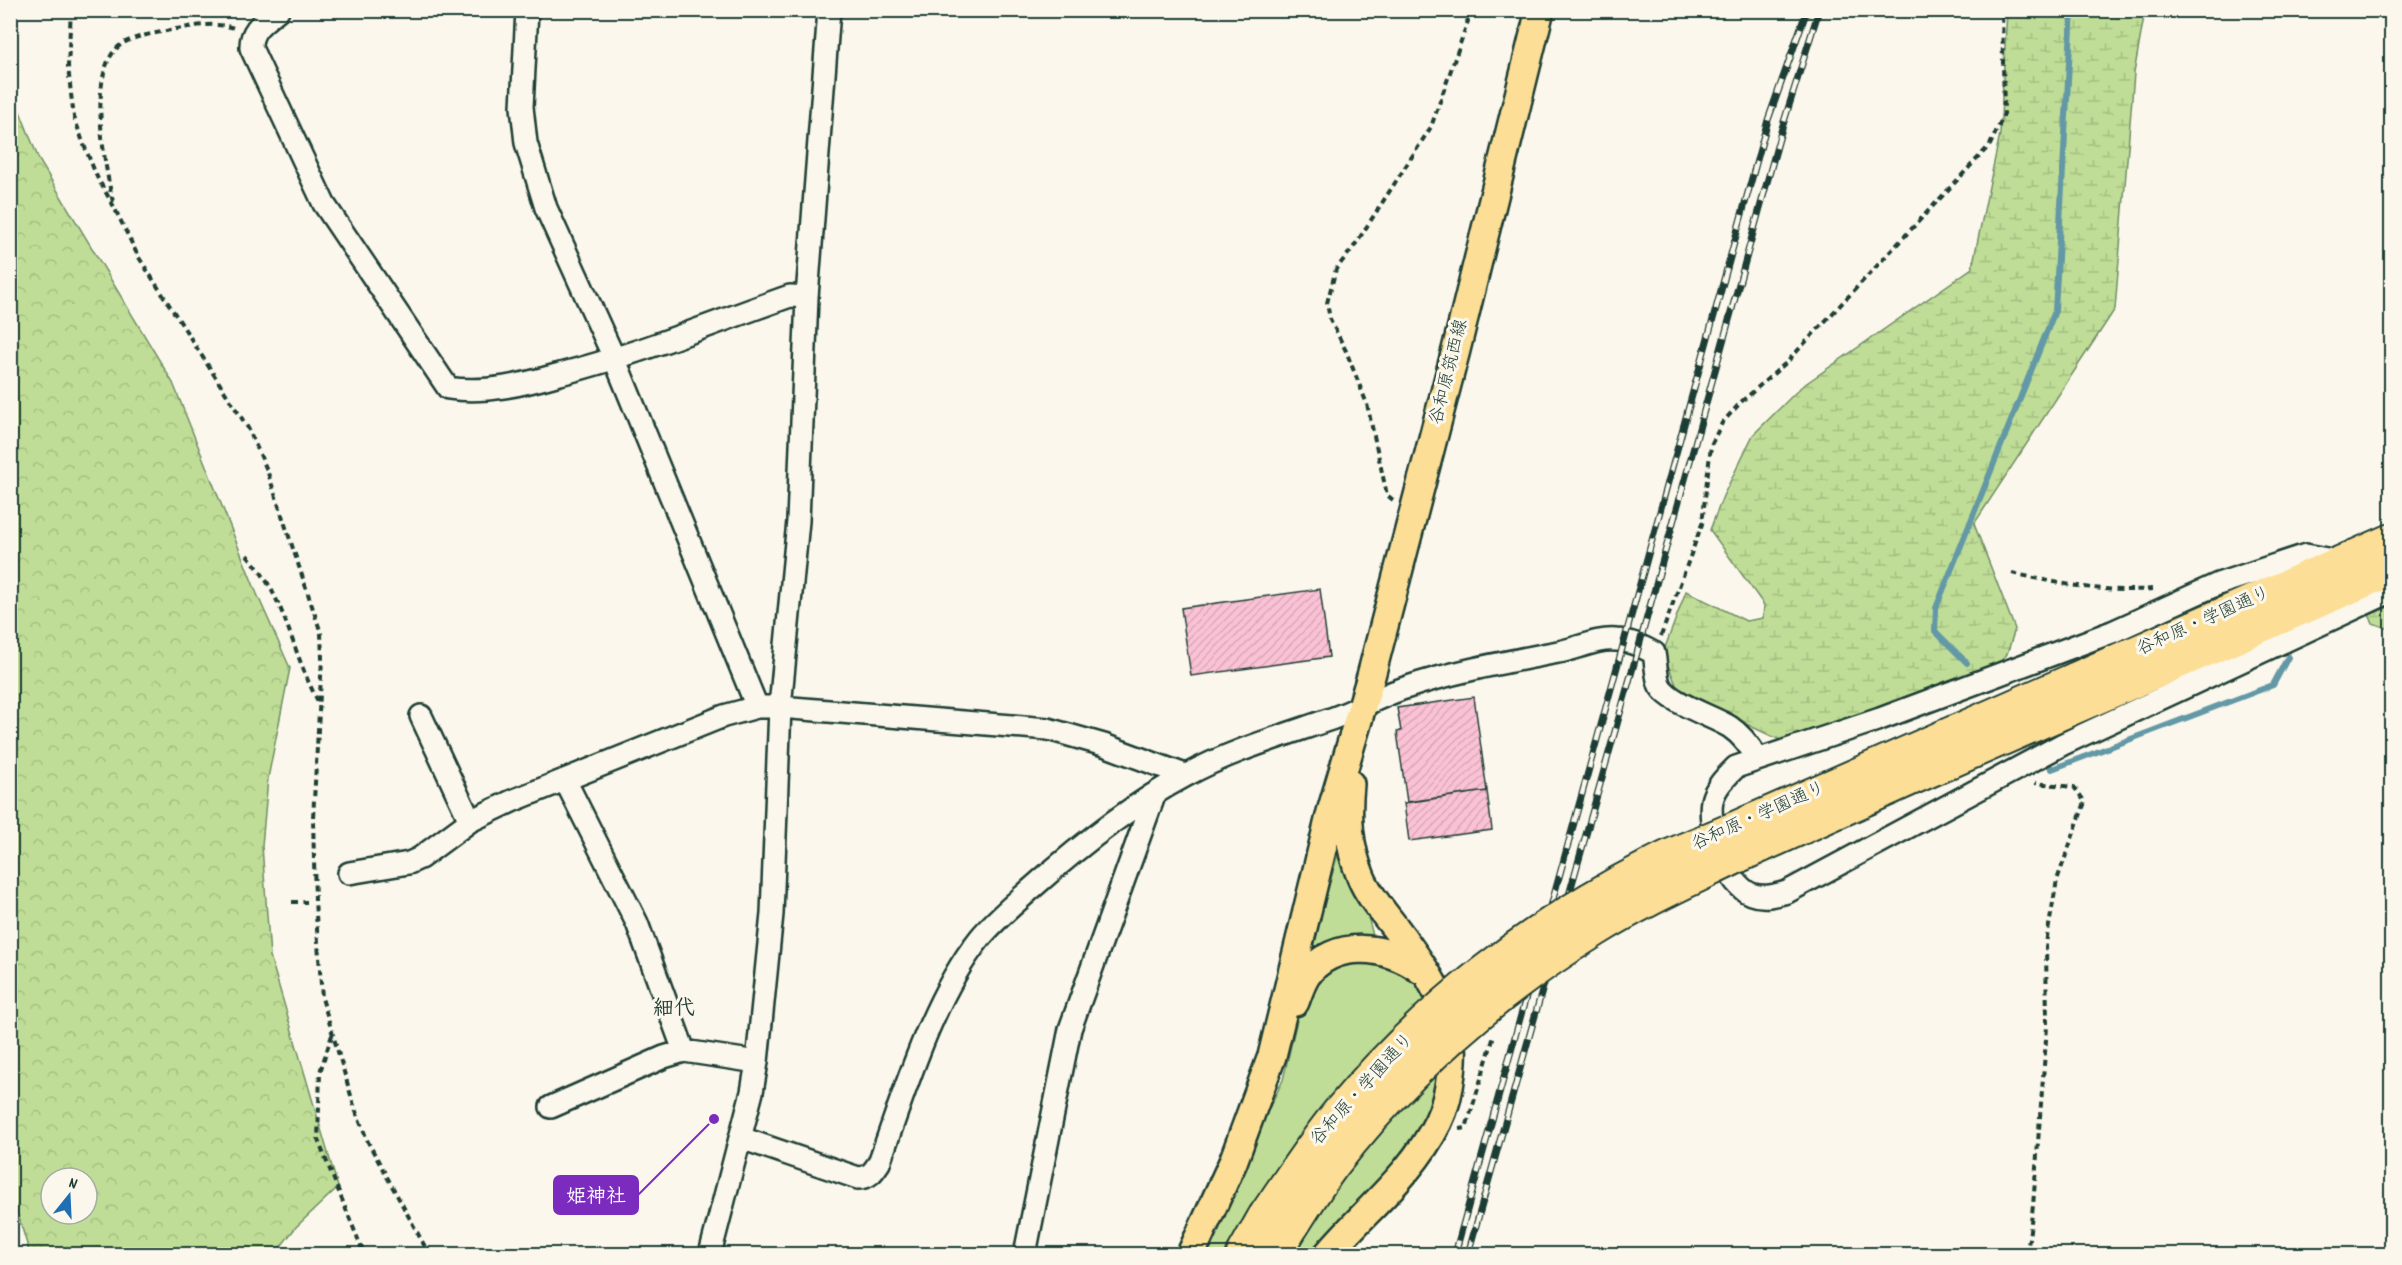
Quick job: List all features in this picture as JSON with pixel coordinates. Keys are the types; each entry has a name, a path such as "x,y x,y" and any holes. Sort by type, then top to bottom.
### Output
{"highway":[{"name":"谷和原・学園通り","path":"1243,1254 1276,1235 1365,1126 1428,1058 1476,1016 1518,982 1597,929 1652,898 1733,844 2391,540"},
{"name":"谷和原・学園通り","path":"1733,844 1913,778 2388,578"}],"main road":[{"name":"谷和原筑西線","path":"1356,732 1412,521 1540,10"},
{"path":"1328,1254 1395,1183 1440,1120 1452,1066 1450,1028 1435,987 1370,894 1357,867 1349,842 1348,810 1356,732"},
{"path":"1272,1056 1331,812 1356,732"},
{"path":"1191,1254 1233,1162 1272,1056 1287,1026 1306,976 1327,958 1356,950 1377,949 1411,962 1427,975"}],"street":[{"path":"278,10 250,37 251,48 264,77 324,204 448,388 459,390 520,385 615,360 789,296 807,297"},
{"path":"527,10 522,107 525,143 546,208 615,360 757,707"},
{"path":"710,1254 741,1138 757,1062 772,915 780,707 798,521 807,297 830,10"},
{"path":"2306,555 2343,562 2388,578 2063,744 1787,892 1767,898 1752,895 1739,887 1719,849 1711,816 1712,800 1718,786 1736,767 1880,719 2112,632 2218,585 2306,555"},
{"path":"741,1138 858,1178 866,1178 873,1173 879,1163 908,1083 941,1004 979,939 999,917 1098,834 1185,775 1253,746 1344,715 1384,695 1473,669 1615,639 1654,653 1660,686 1683,704 1730,727 1748,743 1758,759"},
{"path":"349,873 409,863 420,858 470,821 564,780 724,716 757,707 1048,729 1104,744 1185,775"},
{"path":"421,716 470,821"},
{"path":"564,780 637,923 684,1051"},
{"path":"1025,1254 1070,1029 1154,796"},
{"path":"551,1107 664,1057 684,1051 757,1062"}],"path":[{"path":"71,10 68,66 74,117 97,177 138,256 248,428 267,470 321,633 313,818 315,901 322,998 368,1142 429,1254"},
{"path":"1412,521 1387,495 1367,404 1346,351 1330,320 1327,303 1336,270 1353,248 1431,127 1468,21 1457,10"},
{"path":"1654,653 1702,524 1711,445 1722,423 1741,402 1787,362 1990,145 2004,114 2002,10"},
{"path":"113,205 99,118 107,62 113,52 123,44 141,36 186,27 223,25 250,37"},
{"path":"247,555 277,595 306,680 319,704"},
{"path":"2012,573 2081,588 2123,592 2159,589"},
{"path":"2005,776 2036,784 2074,787 2085,802 2057,880 2046,943 2047,1027 2033,1206 2026,1254"},
{"path":"292,902 307,902"},
{"path":"1466,1128 1497,1026"},
{"path":"333,1034 320,1072 318,1140 364,1254"}],"green space":[{"path":"2007,11 2145,11 2134,73 2115,309 1974,524 2015,629 2007,654 1994,669 1784,742 1710,707 1677,687 1663,653 1686,591 1746,621 1763,618 1764,605 1710,530 1723,496 1753,435 1801,387 1972,268 2000,134"},
{"path":"10,86 39,160 173,383 257,594 290,668 268,778 262,846 270,956 338,1187 296,1227 275,1254 30,1254 11,1192"},
{"path":"2391,606 2391,630 2373,623 2369,615"},
{"path":"1339,850 1364,902 1374,939 1307,964"},
{"path":"1365,956 1411,974 1429,1000 1228,1254 1201,1254 1226,1195 1283,1080 1301,1003 1322,971"},
{"path":"1443,1062 1426,1128 1319,1254 1289,1254 1354,1160"}],"building":[{"path":"1320,589 1329,657 1191,676 1181,608"},
{"path":"1474,697 1487,791 1407,802 1397,732 1401,731 1397,708"},
{"path":"1487,791 1492,830 1409,841 1404,803"}],"waterway":[{"path":"1967,663 1935,631 1936,608 2055,311 2072,10"},
{"path":"2048,764 2052,769 2273,685 2288,657"}],"railway":[{"path":"1455,1254 1768,120 1807,10"},
{"path":"1468,1254 1782,128 1819,10"}],"place":[{"name":"姫神社","path":"714,1119"}],"district":[{"name":"細代","path":"674,1010"}]}
